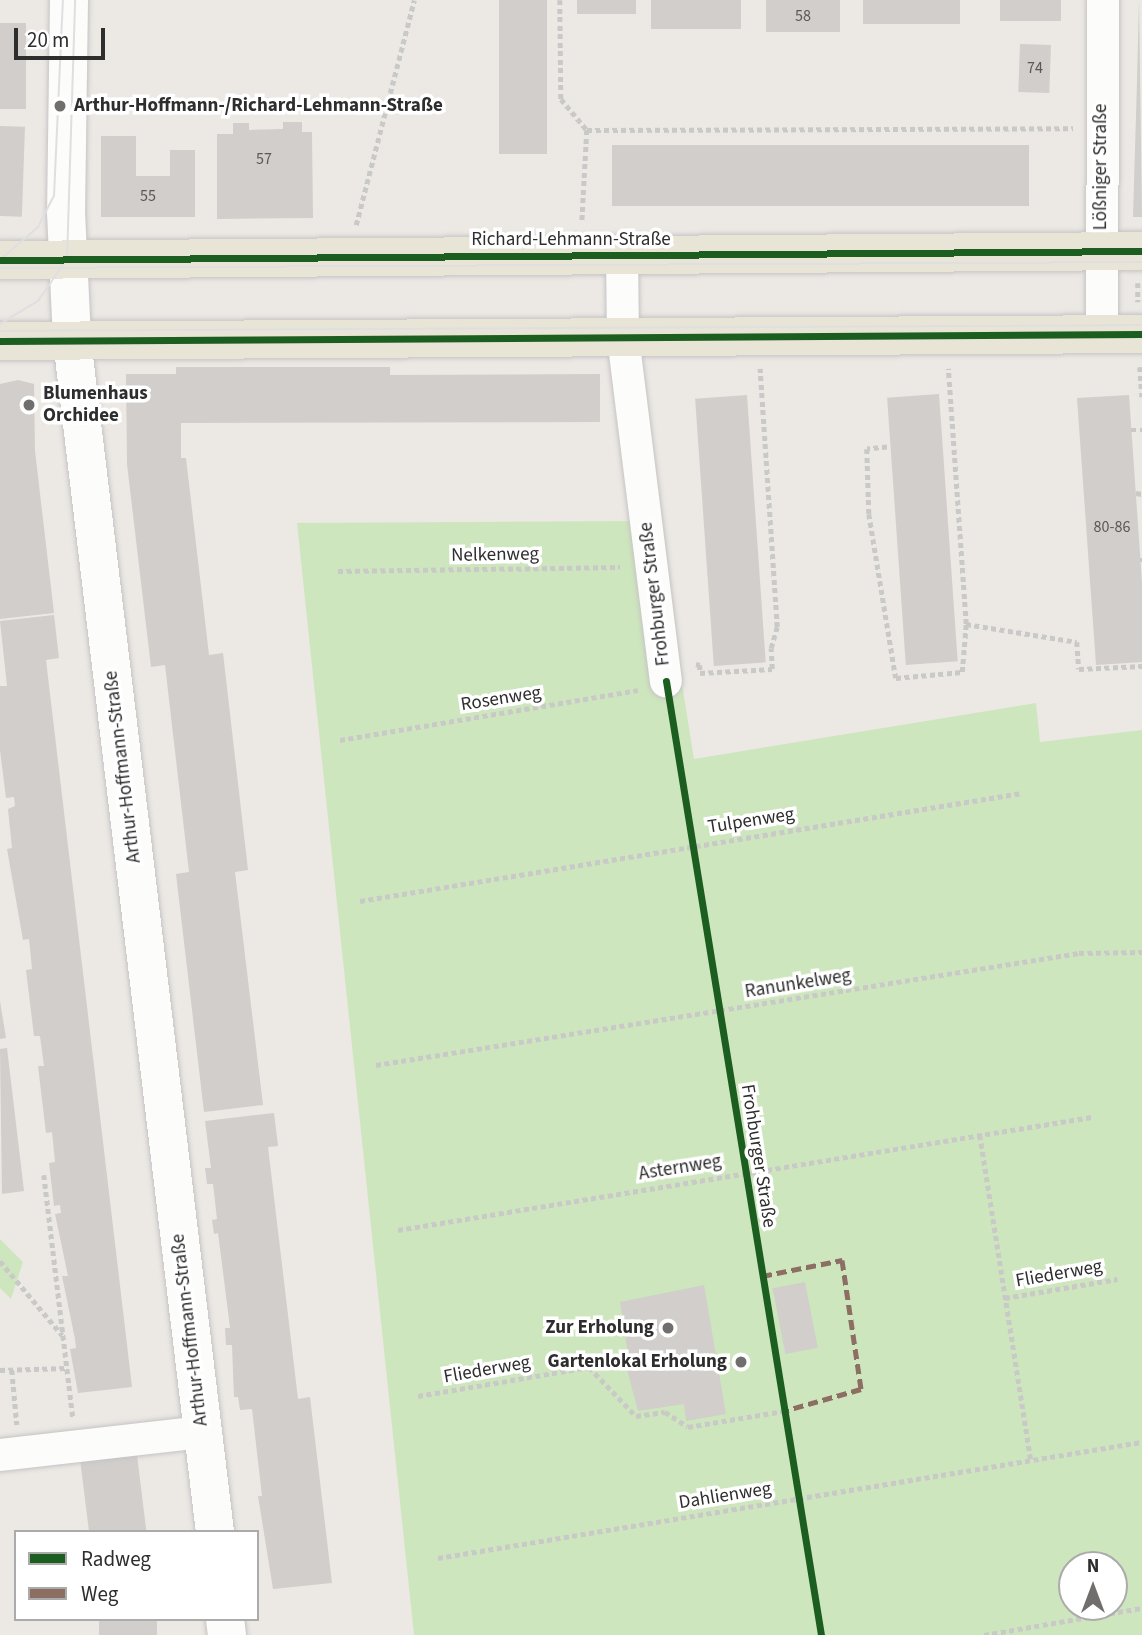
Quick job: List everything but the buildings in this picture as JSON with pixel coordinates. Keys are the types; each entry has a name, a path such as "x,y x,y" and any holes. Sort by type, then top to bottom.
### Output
{"main road":[{"name":"Richard-Lehmann-Straße","path":"0,260 1142,251"},
{"path":"0,341 1142,334"}],"street":[{"name":"Arthur-Hoffmann-Straße","path":"69,0 67,258 72,340 215,1530"},
{"name":"Lößniger Straße","path":"1102,334 1103,0"},
{"name":"Frohburger Straße","path":"622,256 623,337 665,675"},
{"path":"0,1454 202,1432"}],"path":[{"path":"347,256 414,0"},
{"path":"559,0 561,99 587,130 582,228"},
{"path":"587,130 1101,128"},
{"path":"887,447 867,449 869,513 896,678 962,672 966,624 946,335"},
{"path":"665,675 700,665 700,673 772,669 771,648 777,627 758,337"},
{"path":"1131,430 1142,430"},
{"path":"966,624 1077,642 1079,669 1142,666"},
{"path":"690,834 695,860"},
{"path":"716,997 721,1024"},
{"path":"980,1135 1031,1460"},
{"path":"44,1175 70,1394"},
{"path":"0,1261 63,1336"},
{"path":"0,1370 67,1368"},
{"path":"12,1370 15,1398"},
{"path":"782,1398 786,1424"},
{"path":"796,1486 801,1512"},
{"path":"984,1635 1142,1608"}],"green space":[{"path":"636,521 681,678 694,759 1036,703 1040,742 1142,730 1142,1635 414,1635 297,523"},
{"path":"0,1239 23,1262 11,1299 0,1288"}],"tram line":[{"path":"0,260 38,227 54,196 63,0"},
{"path":"0,324 38,301 67,259 75,0"},
{"path":"0,268 1142,262"},
{"path":"0,331 1142,325"}],"marked path":[{"path":"762,1276 842,1260 861,1389 784,1411"}],"cycle path":[{"path":"0,260 1142,251"},
{"path":"0,341 1142,334"},
{"path":"666,681 821,1635"}],"place":[{"name":"Arthur-Hoffmann-/Richard-Lehmann-Straße","path":"60,106"},
{"name":"Blumenhaus Orchidee","path":"29,405"},
{"name":"Zur Erholung","path":"668,1328"},
{"name":"Gartenlokal Erholung","path":"741,1362"}]}
